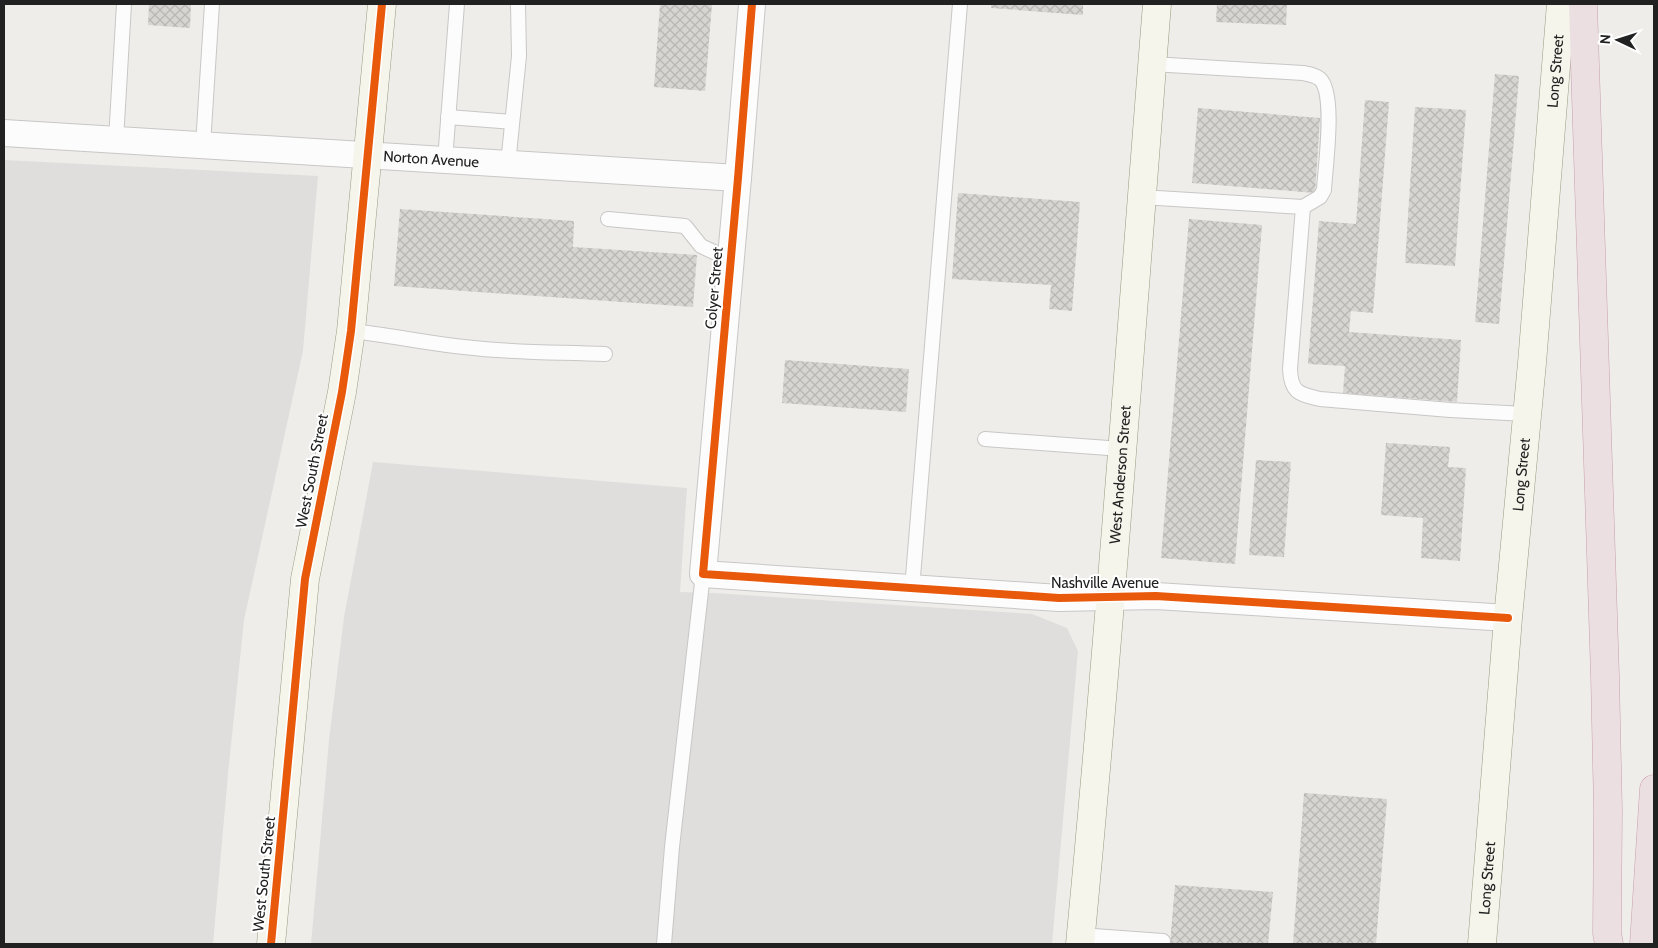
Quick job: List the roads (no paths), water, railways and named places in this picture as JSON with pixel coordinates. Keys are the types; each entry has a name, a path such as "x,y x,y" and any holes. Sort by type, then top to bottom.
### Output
{"highway":[{"path":"1583,4 1602,566 1608,810 1607,933 1609,944"},
{"path":"1644,944 1654,789"}],"street":[{"name":"West South Street","path":"271,944 305,579 342,392 351,331 382,4"},
{"name":"Colyer Street","path":"702,574 752,4"},
{"name":"West Anderson Street","path":"1080,939 1111,597 1157,4"},
{"name":"Long Street","path":"1482,944 1561,4"},
{"name":"Norton Avenue","path":"4,133 738,178"},
{"name":"Nashville Avenue","path":"702,574 1059,598 1156,596 1508,618"}],"lane":[{"path":"116,140 124,4"},
{"path":"203,145 212,4"},
{"path":"445,160 457,4"},
{"path":"508,164 519,56 518,4"},
{"path":"912,589 960,4"},
{"path":"1141,198 1303,207 1320,196 1324,190 1329,111 1327,93 1322,80 1312,74 1303,73 1152,64"},
{"path":"448,117 512,122"},
{"path":"1303,207 1290,369 1290,380 1294,389 1304,396 1320,399 1450,410 1527,414"},
{"path":"608,219 685,226 701,246 731,260"},
{"path":"351,331 383,334 464,348 605,354"},
{"path":"985,439 1122,449"},
{"path":"664,944 672,847 702,574"},
{"path":"1080,939 1163,941"}]}
